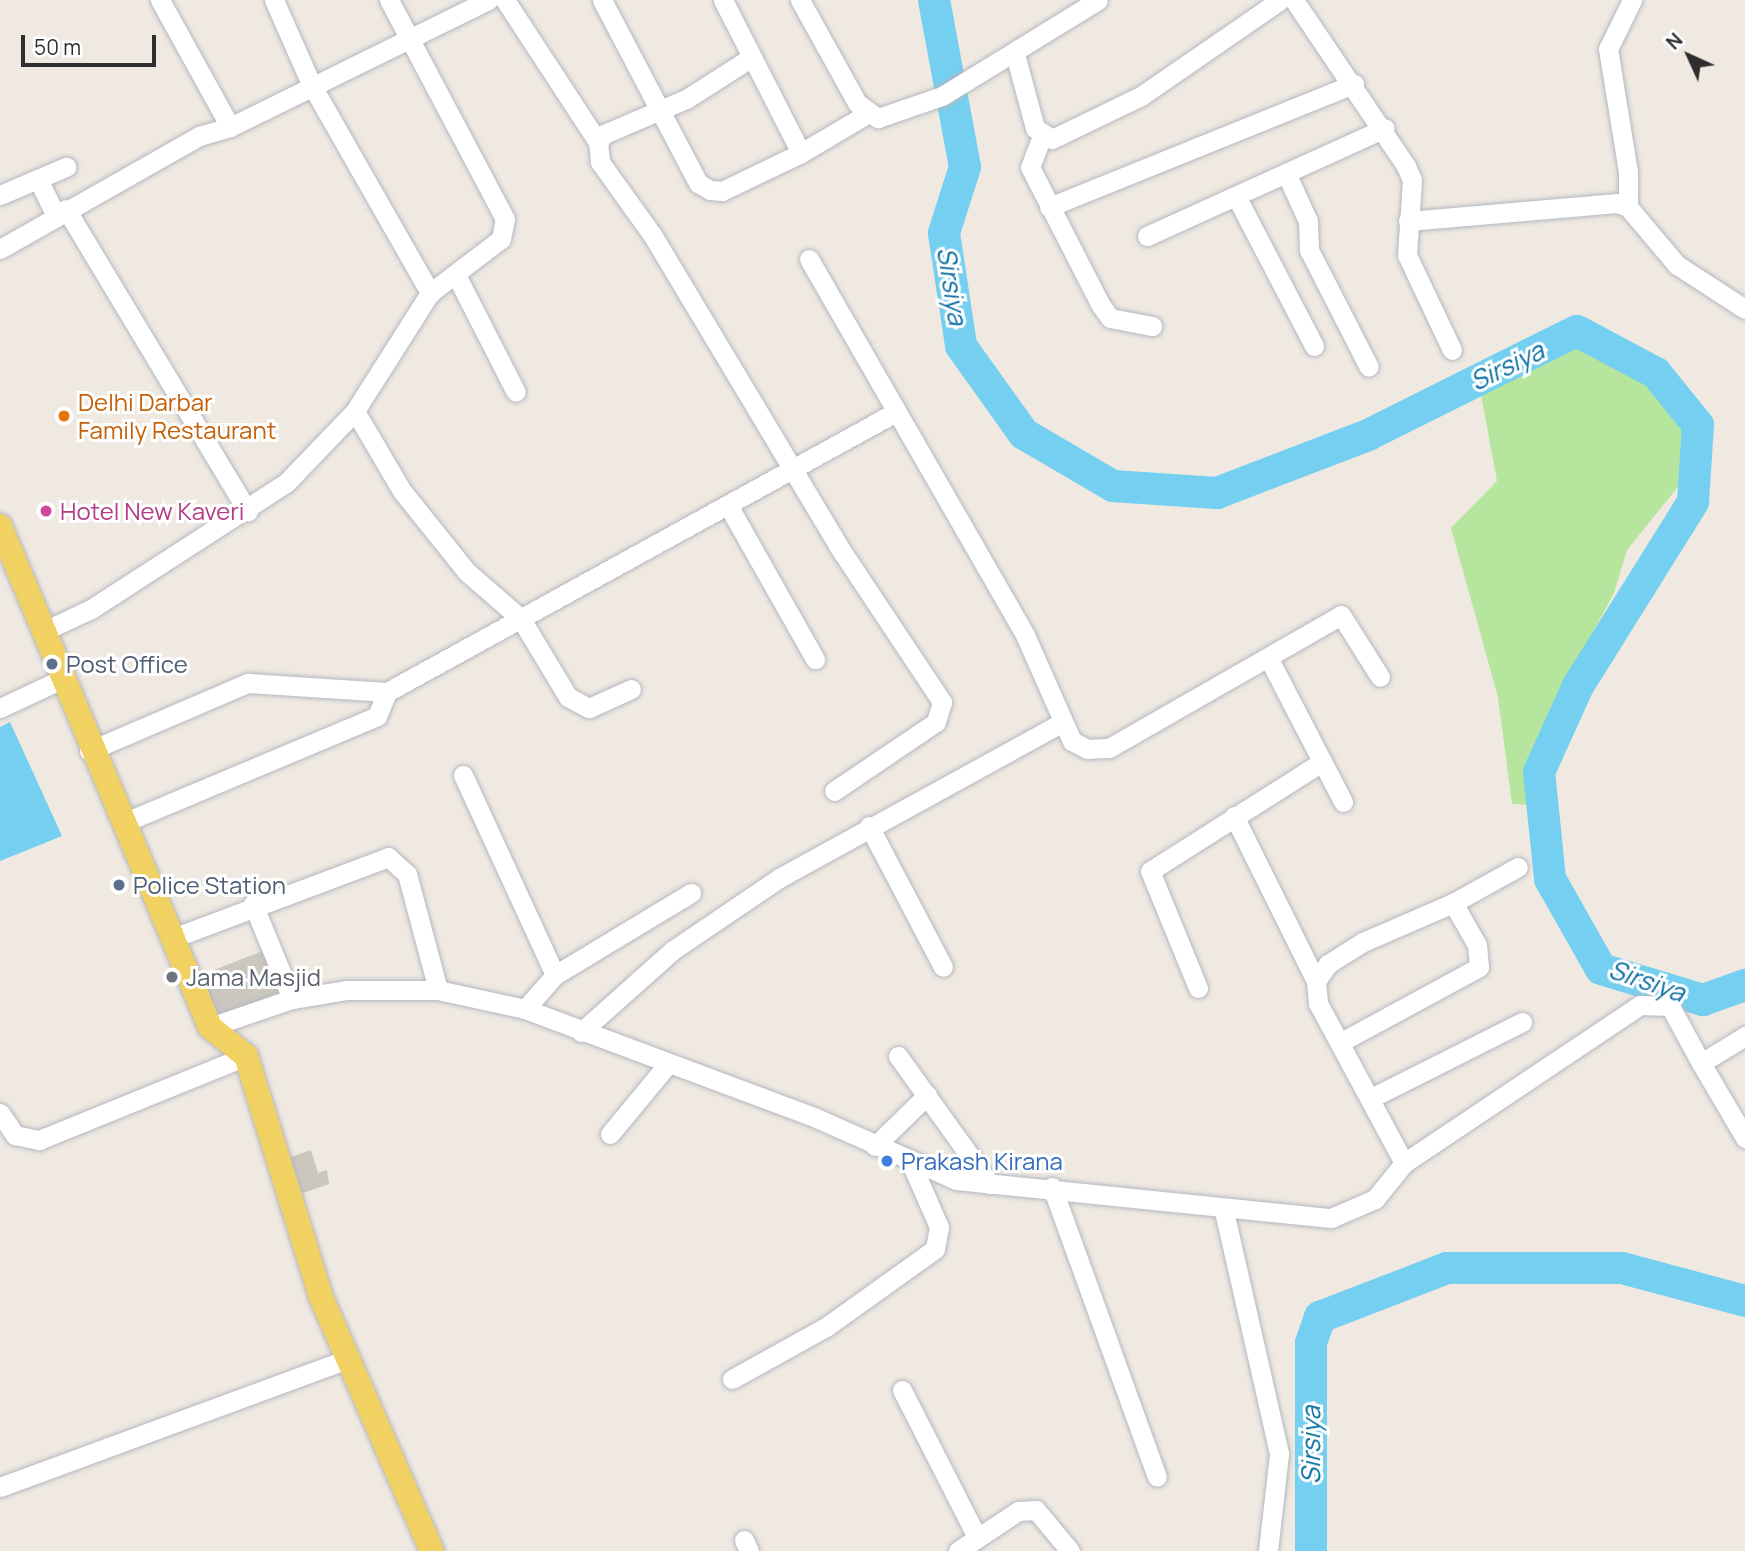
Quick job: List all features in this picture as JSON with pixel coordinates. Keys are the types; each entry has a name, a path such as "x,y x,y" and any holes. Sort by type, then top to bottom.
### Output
{"main road":[{"path":"1,533 46,630 89,751 123,823 210,1027 246,1056 321,1297 432,1551"}],"street":[{"path":"160,0 230,128"},
{"path":"274,0 311,84 430,293"},
{"path":"46,630 248,512 286,483 355,411 430,293 489,253 501,239 505,219 408,43 389,0"},
{"path":"0,249 199,136 230,128 311,84 408,43 488,0"},
{"path":"505,0 597,142 600,163 653,236 795,471 942,702 936,722 834,791"},
{"path":"602,0 698,183 709,190 722,191 801,153 867,114"},
{"path":"723,0 801,153"},
{"path":"800,0 867,114 878,118 942,96 1008,58 1098,0"},
{"path":"1152,326 1106,314 1049,208 1028,157 1042,136 1066,133 1141,96 1280,0"},
{"path":"1294,0 1385,128 1412,180 1408,221 1415,280 1452,350"},
{"path":"1632,0 1608,49 1628,172 1628,207 1677,265 1745,309"},
{"path":"597,142 614,128 661,112 752,57"},
{"path":"1008,58 1042,136"},
{"path":"1049,208 1354,84"},
{"path":"1147,236 1385,128"},
{"path":"0,195 66,167"},
{"path":"1286,173 1308,221 1309,250 1369,367"},
{"path":"38,179 248,512"},
{"path":"1236,196 1314,346"},
{"path":"1408,221 1628,207"},
{"path":"809,259 894,413 1024,635 1061,723 1087,749 1109,748 1269,659 1340,615 1380,677"},
{"path":"456,275 516,392"},
{"path":"355,411 402,491 467,572 521,620 579,705 589,708 631,689"},
{"path":"89,751 248,683 387,692 795,471 894,413"},
{"path":"729,507 815,659"},
{"path":"1269,659 1343,802"},
{"path":"0,708 62,679"},
{"path":"123,823 377,716 387,692"},
{"path":"581,1032 673,950 869,826 1061,723"},
{"path":"1198,988 1150,870 1322,762"},
{"path":"463,775 555,975"},
{"path":"1234,816 1316,981 1318,1003 1373,1097 1404,1163"},
{"path":"869,826 943,967"},
{"path":"173,938 253,904 394,858 407,874 438,990"},
{"path":"1316,981 1328,964 1363,942 1453,903 1518,867"},
{"path":"525,1009 555,975 691,893"},
{"path":"1342,1042 1479,967 1477,945 1453,903"},
{"path":"253,904 292,999"},
{"path":"210,1027 292,999 347,990 438,990 525,1009 667,1065 814,1117 911,1163 956,1180 1052,1187 1224,1211 1331,1218 1375,1199 1404,1163 1640,1005 1670,1006 1745,1138"},
{"path":"1373,1097 1522,1022"},
{"path":"1701,1063 1745,1035"},
{"path":"2,1121 15,1135 39,1140 246,1056"},
{"path":"898,1056 990,1184"},
{"path":"610,1134 667,1065"},
{"path":"874,1146 928,1095"},
{"path":"732,1379 826,1327 935,1249 939,1227 911,1163"},
{"path":"1052,1187 1157,1478"},
{"path":"1224,1211 1279,1454 1268,1551"},
{"path":"0,1487 347,1359"},
{"path":"902,1390 977,1537"},
{"path":"958,1551 1018,1511 1036,1510 1070,1551"}],"green space":[{"path":"1580,329 1618,338 1668,384 1688,436 1690,472 1627,550 1614,593 1538,735 1530,805 1512,804 1498,697 1451,528 1497,481 1479,384 1508,357"}],"water":[{"path":"10,722 62,836 0,861 0,727"}],"building":[{"path":"265,950 282,992 216,1018 199,976"},
{"path":"311,1150 318,1173 327,1170 329,1184 297,1195 285,1159"}],"waterway":[{"name":"Sirsiya","path":"934,0 965,167 944,233 961,346 1024,434 1113,486 1217,493 1368,435 1577,331 1656,373 1698,425 1693,502 1578,686 1539,772 1550,879 1601,969 1703,1000 1745,985"},
{"name":"Sirsiya","path":"1311,1551 1311,1343 1320,1317 1447,1268 1622,1268 1745,1301"}],"place":[{"name":"Delhi Darbar Family Restaurant","path":"64,416"},
{"name":"Hotel New Kaveri","path":"46,511"},
{"name":"Post Office","path":"52,664"},
{"name":"Police Station","path":"119,885"},
{"name":"Jama Masjid","path":"172,977"},
{"name":"Prakash Kirana","path":"887,1161"}]}
